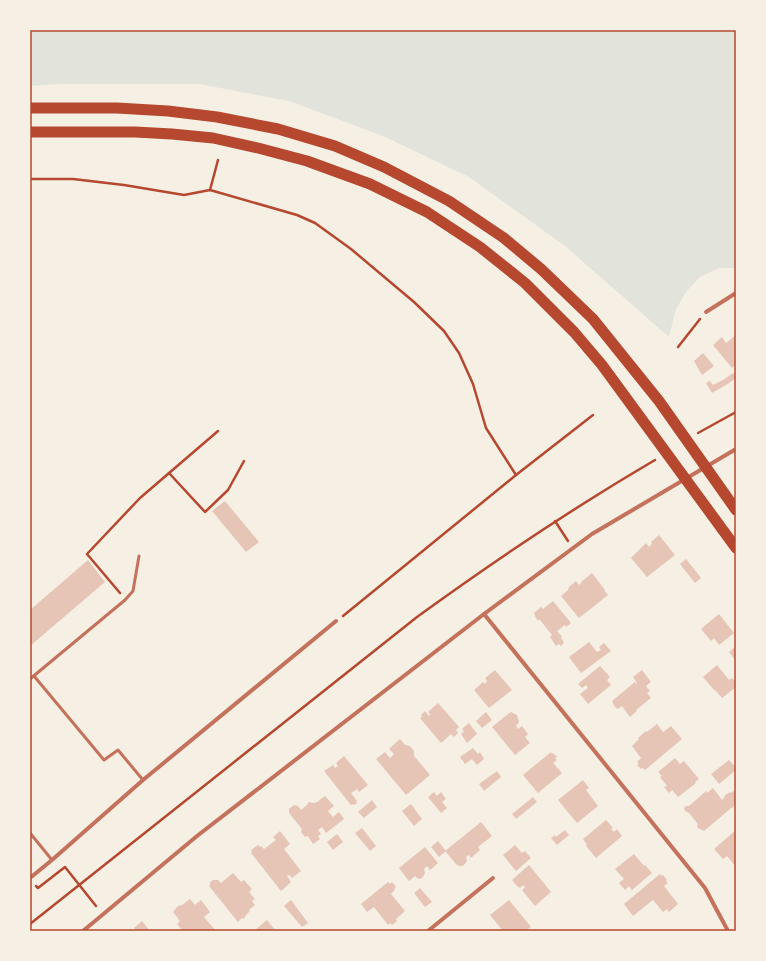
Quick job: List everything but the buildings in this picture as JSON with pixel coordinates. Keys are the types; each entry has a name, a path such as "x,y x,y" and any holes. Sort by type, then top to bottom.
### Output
{"highway":[{"path":"30,108 116,108 168,112 216,117 278,129 335,146 384,167 449,201 504,238 541,269 593,319 660,401 734,507"},
{"path":"30,132 135,132 213,138 307,161 370,184 427,212 480,247 525,283 579,338 602,365 736,548"}],"street":[{"path":"706,312 736,293"},
{"path":"83,931 197,836 573,547 592,534 736,449"},
{"path":"484,614 705,888 728,931"},
{"path":"30,878 142,780 336,621"},
{"path":"428,931 493,878"}],"lane":[{"path":"30,680 125,600 133,591 139,556"},
{"path":"34,676 104,760 118,750 142,780"},
{"path":"30,833 52,860"}],"path":[{"path":"210,190 218,160"},
{"path":"30,179 73,179 124,185 184,195 210,190 296,215 315,223 351,249 414,302 444,331 459,353 473,384 486,428 516,475"},
{"path":"678,347 706,312"},
{"path":"703,431 736,412"},
{"path":"336,621 516,475 593,415"},
{"path":"125,600 87,554 140,498 218,431"},
{"path":"169,473 204,512 228,490 244,461"},
{"path":"30,924 417,617 462,584 555,521 652,461"},
{"path":"555,521 573,547"},
{"path":"34,885 38,888 65,867 103,914"}],"shaded area":[{"path":"30,30 736,30 736,268 719,268 700,277 686,292 676,309 669,337 565,246 469,177 383,136 289,101 199,84 60,84 30,86"}]}
